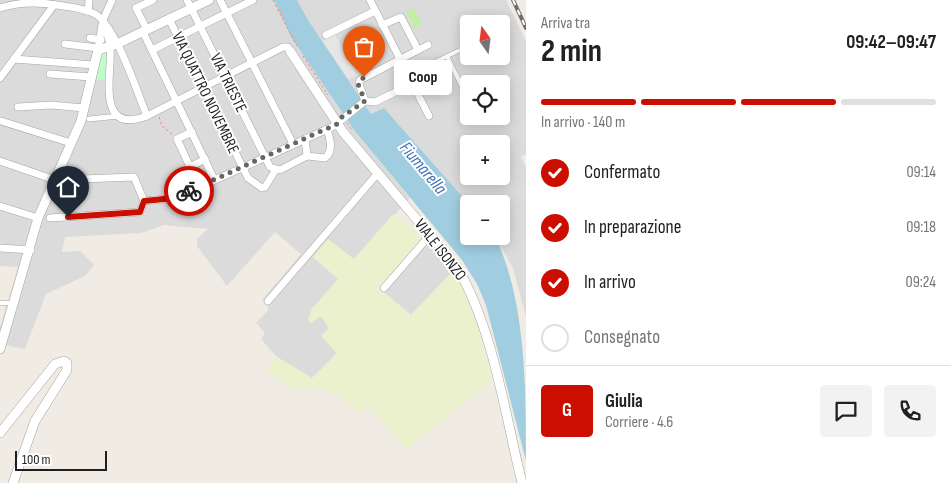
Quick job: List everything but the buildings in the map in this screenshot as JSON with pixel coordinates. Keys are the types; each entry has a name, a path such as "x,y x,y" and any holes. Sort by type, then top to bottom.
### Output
{"street":[{"path":"88,11 89,0"},
{"path":"0,349 12,303 31,250 38,218 71,143 85,119 84,108 101,40 103,20 112,0"},
{"path":"153,0 136,8 152,50 214,179"},
{"path":"65,44 98,49 114,45 169,19 189,4 209,0"},
{"path":"220,0 293,144"},
{"path":"152,50 253,0"},
{"path":"370,0 399,59 410,74 412,84 430,116"},
{"path":"0,8 27,3 54,5 88,11 103,20 147,116"},
{"name":"VIA TRIESTE","path":"189,4 264,158 276,171"},
{"path":"0,78 54,5"},
{"path":"326,35 375,11"},
{"path":"382,25 401,17 418,50"},
{"name":"VIA QUATTRO NOVEMBRE","path":"169,19 240,167 248,178 262,188 276,171"},
{"path":"90,38 101,40"},
{"path":"114,45 109,102 110,107 122,117"},
{"path":"365,101 358,84 360,80 428,45"},
{"path":"85,119 147,116 284,47 288,47 290,51"},
{"name":"VIALE ISONZO","path":"290,51 378,173 457,267 481,315 522,483"},
{"path":"14,59 94,65"},
{"path":"50,74 91,77"},
{"path":"144,201 174,198 327,129 365,101 375,102 412,84"},
{"path":"18,107 51,105 84,108"},
{"path":"1,121 71,143"},
{"path":"276,171 307,156 325,158 329,155 331,142 327,129"},
{"path":"192,132 177,139 198,186"},
{"path":"306,139 307,156"},
{"path":"190,167 205,159"},
{"path":"0,161 55,180 134,177 144,201 140,212 50,218"},
{"path":"268,301 378,173"},
{"path":"0,206 38,218"},
{"path":"384,288 430,235"},
{"path":"0,248 31,250"},
{"path":"0,433 55,364 64,361 67,363 67,370 35,421 13,483"}],"lane":[{"path":"410,74 460,50"},
{"path":"447,56 460,83"},
{"path":"0,303 12,303"}],"path":[{"path":"274,0 291,37 332,101"},
{"path":"158,117 162,126 177,139"},
{"path":"340,120 355,134"}],"shaded area":[{"path":"0,0 274,0 291,37 354,130 410,198 354,259 313,257 338,279 311,310 321,316 329,328 337,353 312,378 277,357 261,339 265,333 256,323 269,309 262,300 301,254 275,232 227,286 197,246 197,239 208,229 164,225 141,233 65,237 62,252 80,251 94,265 85,276 46,294 25,349 0,344 0,327 18,267 0,266"},
{"path":"297,0 506,0 526,41 526,154 521,157 526,167 526,317 513,268 500,245 510,245 510,195 461,195 384,108 371,114 308,20"},
{"path":"335,35 357,75 348,79 322,41"},
{"path":"423,237 451,269 451,273 411,315 379,288"}],"green space":[{"path":"414,8 422,24 414,28 406,12"},
{"path":"101,50 106,50 106,79 97,80"},
{"path":"393,214 423,237 379,288 411,315 451,273 451,269 461,284 477,320 491,381 406,449 370,406 359,413 337,395 317,388 294,390 267,370 277,357 312,378 337,354 321,336 329,328 321,316 311,323 308,320 311,310 338,279 313,257 328,239 354,259"}],"water":[{"name":"Fiumarella","path":"274,0 297,0 308,20 371,114 384,108 461,195 460,245 499,245 513,288 522,345 526,404 526,461 486,305 477,284 462,260 354,130 291,37"}],"railway":[{"path":"513,0 526,28"}],"way so far":[{"path":"189,191 337,124 342,117 365,101 358,84 364,77"}],"place":[{"name":"Coop","path":"364,77"}],"route":[{"path":"68,217 140,212 144,201 174,198 189,191"}]}
